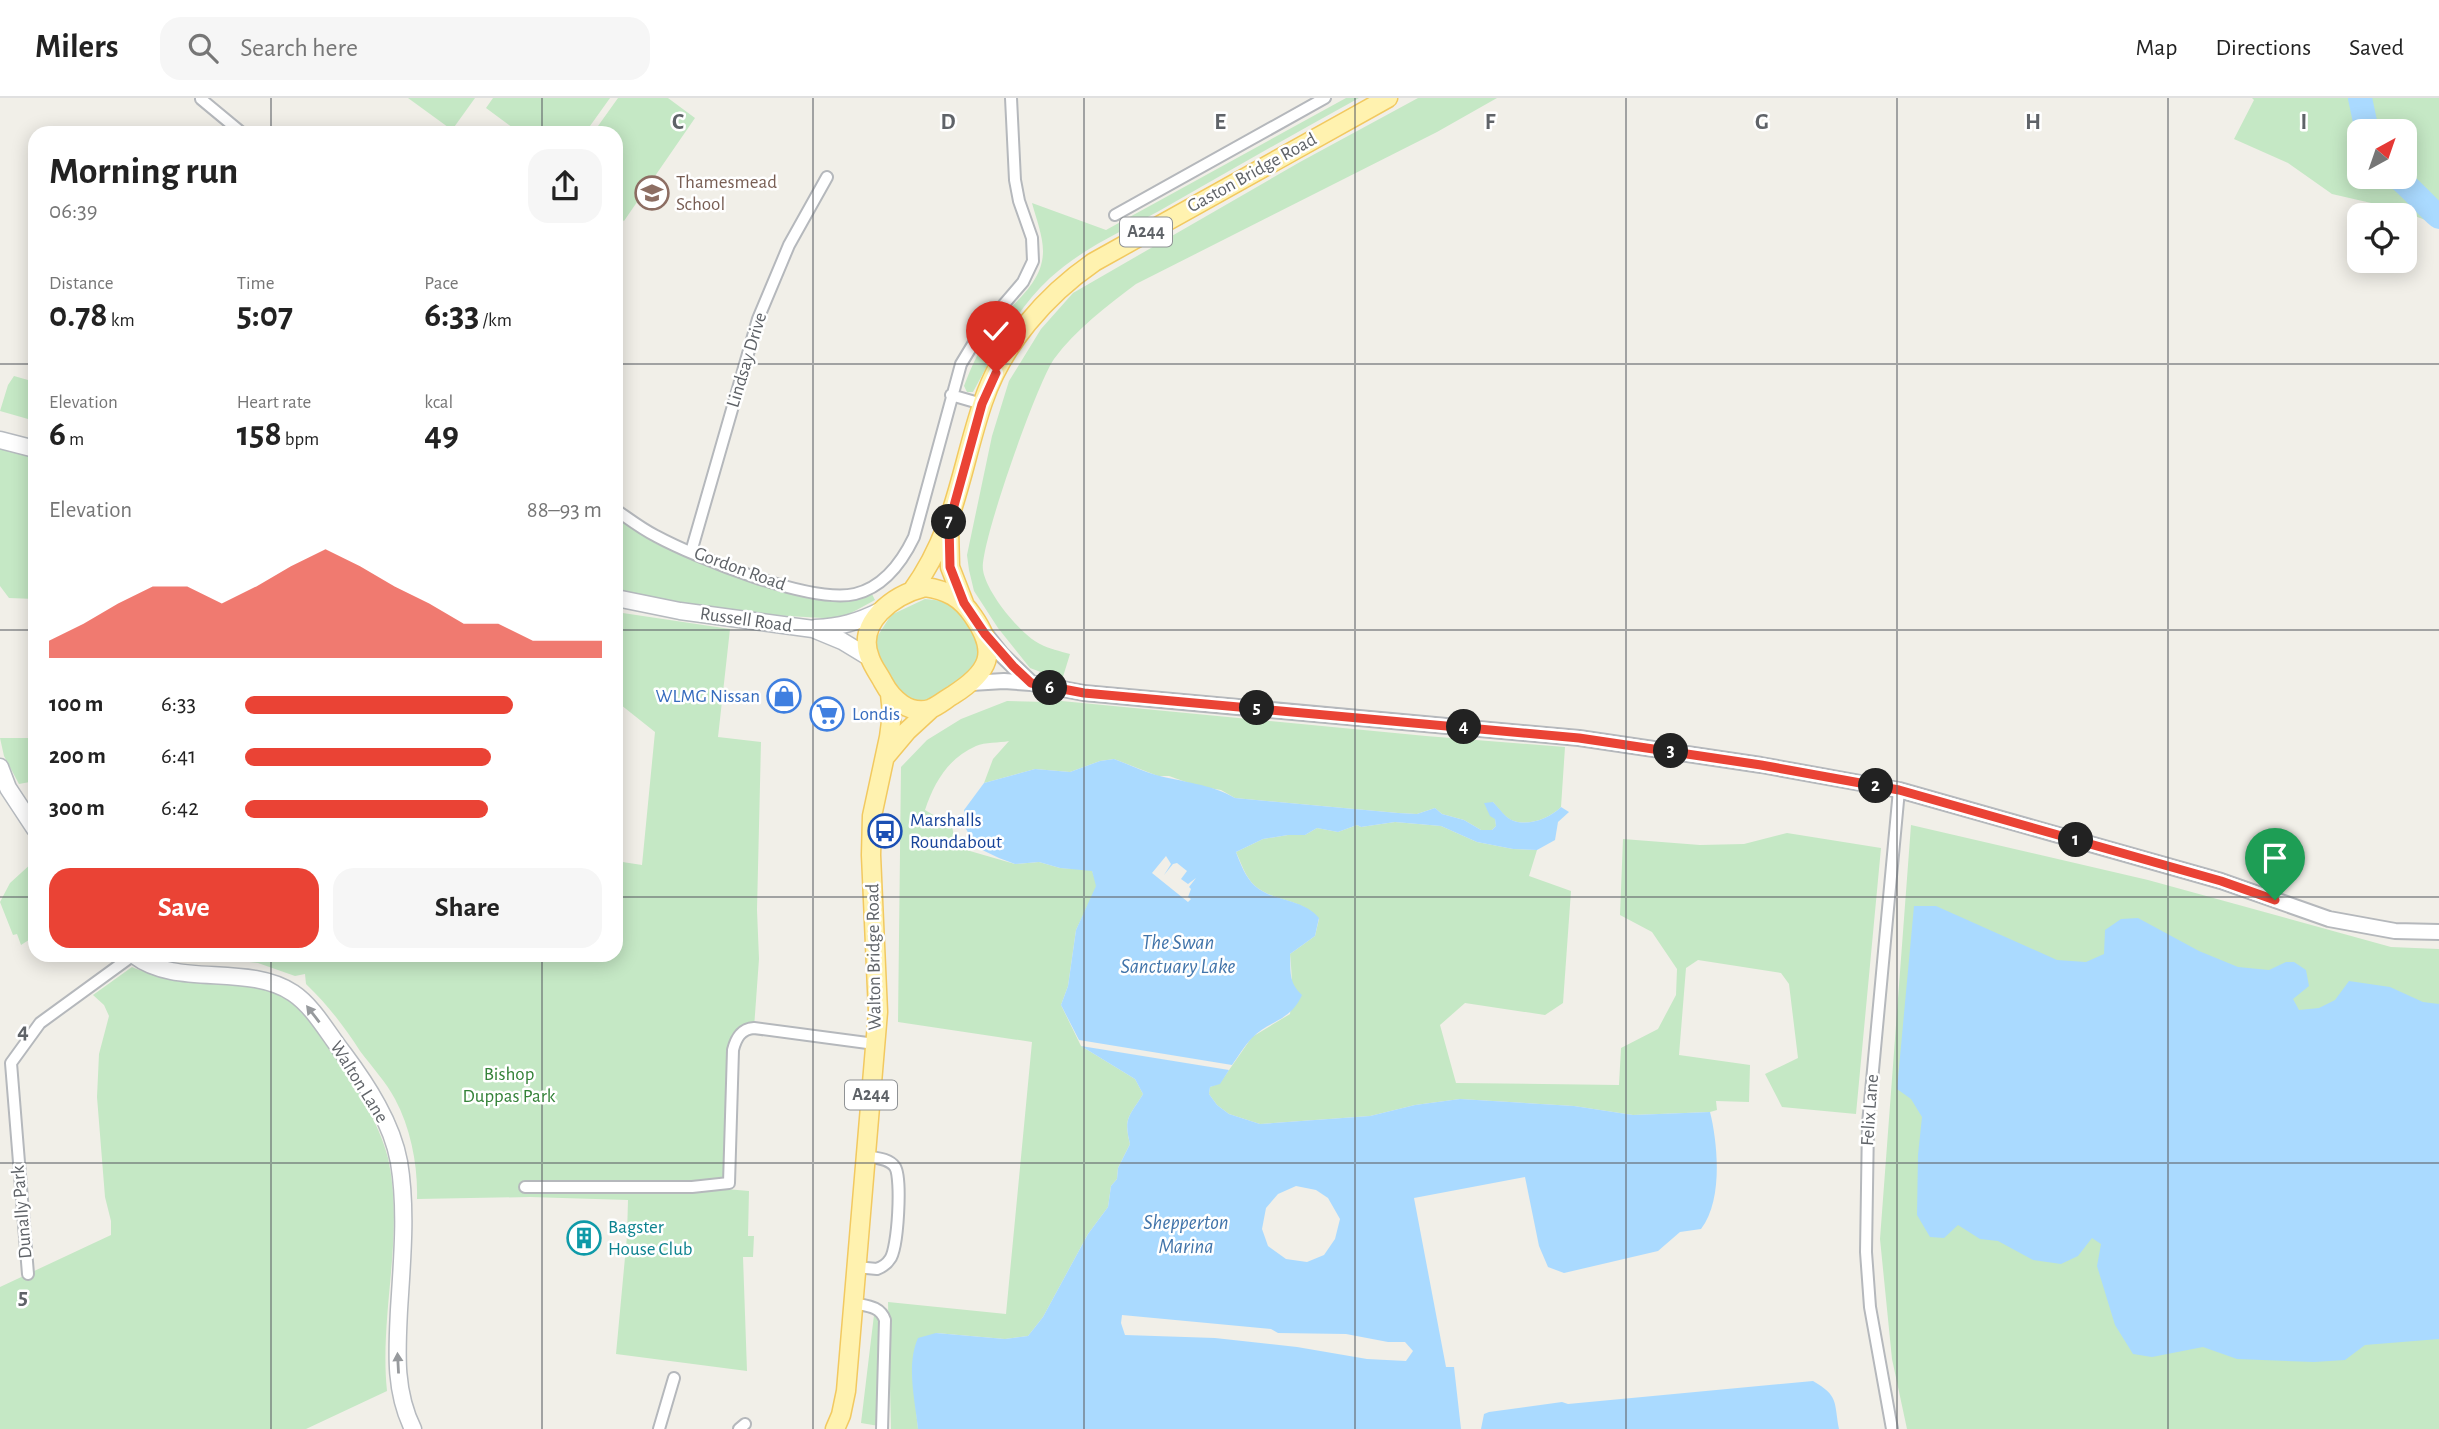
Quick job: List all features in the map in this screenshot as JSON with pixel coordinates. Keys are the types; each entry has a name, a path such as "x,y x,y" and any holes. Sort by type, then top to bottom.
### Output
{"main road":[{"name":"Gaston Bridge Road","path":"912,591 933,558 949,524 982,404 996,373 1031,318 1075,275 1115,249 1388,98"},
{"path":"0,440 28,447"},
{"name":"Gaston Bridge Road","path":"949,524 950,567 964,603"},
{"path":"813,629 840,627 858,622 912,591 925,587 939,589 964,603 985,634 988,649 986,663 971,683 932,708 920,710 898,703 870,658 867,645 868,633 880,611"},
{"name":"Russell Road","path":"623,599 680,611 813,629 842,641 870,658"},
{"name":"Walton Bridge Road","path":"835,1429 846,1391 876,1044 878,981 871,855 872,816 892,714 890,694"},
{"name":"Walton Bridge Road","path":"884,759 907,731 932,708"},
{"path":"0,767 8,788 28,818"},
{"name":"Walton Lane","path":"148,962 165,969 241,977 292,993 306,1005 370,1092 386,1123 399,1161 403,1226 398,1375 404,1411 413,1429"}],"street":[{"path":"982,404 951,395 961,364 993,315 1023,282 1033,261 1032,238 1015,180 1011,98"},
{"path":"1115,215 1325,98"},
{"path":"201,99 234,126"},
{"name":"Lindsay Drive","path":"691,552 758,319 789,245 827,177"},
{"name":"Gordon Road","path":"623,515 656,536 722,565 817,594 837,596 856,593 872,587 890,574 905,557 914,537 951,395"},
{"path":"985,634 1031,683"},
{"path":"971,683 1031,683 1084,693 1579,738 1714,757 1899,790 2221,881 2329,919 2395,931 2439,932"},
{"name":"Felix Lane","path":"1892,1429 1870,1307 1866,1252 1868,1124 1899,790"},
{"name":"Dunally Park","path":"28,1274 11,1063 40,1023 126,962"},
{"path":"525,1187 692,1187 729,1183 733,1049 741,1032 754,1028 876,1044"},
{"path":"856,1267 877,1269 890,1260 894,1252 897,1215 896,1168 882,1159 865,1156"},
{"path":"854,1303 882,1312 885,1320 882,1429"},
{"path":"659,1429 674,1378"}],"green space":[{"path":"408,98 475,98 455,126 446,126"},
{"path":"493,98 610,98 590,126 510,126 486,108"},
{"path":"618,98 668,98 695,118 624,221 623,126 598,126"},
{"path":"1346,98 1359,98 1103,241 1063,267 1027,303 973,392 967,392 964,386 985,341 1001,318 1032,284 1042,263 1042,239 1032,203 1106,230"},
{"path":"1418,98 1497,98 1437,132 1136,284 1082,328 1054,359 1011,464 984,555 985,579 1005,612 1032,639 1043,646 1070,654 1062,680 1030,668 998,628 974,591 967,555 992,436 1009,381 1041,329 1073,293 1300,162"},
{"path":"2252,98 2356,98 2360,119 2347,119 2347,189 2417,189 2417,119 2370,119 2366,98 2439,98 2439,225 2417,217 2417,203 2371,203 2332,194 2288,163 2234,139 2254,100"},
{"path":"14,376 28,380 28,419 0,411 8,385"},
{"path":"0,448 28,455 28,599 9,598 0,586"},
{"path":"623,522 657,544 777,591 824,601 872,594 875,600 840,619 736,613 623,593"},
{"path":"925,599 944,601 959,611 980,644 981,654 975,670 940,698 917,704 901,696 878,660 877,637 891,615"},
{"name":"Bishop Duppas Park","path":"623,613 730,629 718,737 761,742 757,910 759,959 754,1028 736,1040 729,1183 726,1189 749,1191 748,1236 754,1236 753,1257 743,1257 747,1371 616,1354 628,1200 530,1197 417,1199 412,1148 405,1123 395,1099 383,1081 335,1016 306,984 305,974 295,976 249,962 623,962 623,862 642,865 655,732 623,707"},
{"path":"1051,700 1565,747 1561,807 1539,820 1520,822 1508,818 1493,802 1496,826 1492,830 1481,830 1464,820 1442,814 1435,808 1417,814 1235,798 1221,790 1197,786 1169,776 1158,776 1114,759 1070,772 1035,769 984,783 993,759 1009,741 980,745 957,757 943,772 925,810 952,826 956,847 1015,864 1039,862 1060,868 1092,870 1097,886 1076,930 1068,986 1061,1005 1081,1046 1135,1079 1143,1094 1129,1117 1127,1128 1130,1144 1118,1168 1117,1179 1111,1186 1108,1207 1088,1234 1043,1317 1028,1336 1005,1339 936,1333 912,1372 918,1429 891,1429 888,1302 1006,1314 1032,1042 898,1022 901,767 927,740 961,719 1007,701"},
{"path":"0,738 28,738 28,782 19,784 4,756"},
{"path":"1395,822 1441,826 1477,842 1513,849 1537,850 1529,876 1571,891 1563,1003 1545,1015 1465,1003 1440,1025 1456,1083 1619,1085 1621,1048 1658,1029 1676,995 1677,969 1652,932 1620,915 1623,839 1700,845 1744,844 1787,833 1881,848 1856,1114 1782,1107 1765,1074 1798,1058 1789,984 1781,973 1698,960 1686,968 1679,1055 1750,1065 1749,1102 1716,1101 1717,1110 1710,1112 1633,1115 1574,1106 1460,1099 1415,1105 1370,1116 1260,1124 1229,1114 1217,1105 1209,1094 1210,1087 1220,1083 1252,1037 1290,1014 1290,954 1315,936 1319,919 1304,907 1255,886 1246,875 1236,852 1263,839 1305,835 1317,828 1338,832 1357,825 1361,827"},
{"path":"1911,825 2148,880 2391,947 2439,949 2439,1429 1907,1429 1892,1359 1880,1239"},
{"path":"28,867 28,940 21,945 17,934 13,935 0,902 10,883"},
{"path":"132,967 185,981 258,988 287,999 312,1022 360,1094 384,1145 393,1187 393,1245 385,1362 387,1391 306,1429 0,1429 0,1287 111,1235 111,1221 105,1197 97,1097 99,1054 109,1016 104,1005 93,995"},
{"path":"874,1315 881,1324 879,1426 861,1423"}],"water":[{"name":"The Swan Sanctuary Lake","path":"1114,759 1151,773 1206,786 1235,798 1417,814 1435,808 1442,814 1464,820 1481,830 1492,830 1496,826 1495,819 1490,816 1484,803 1493,802 1508,818 1520,822 1539,820 1561,807 1569,812 1558,822 1555,840 1537,850 1513,849 1477,842 1441,826 1395,822 1361,827 1357,825 1338,832 1317,828 1305,835 1263,839 1236,852 1246,875 1255,886 1270,895 1304,907 1319,918 1315,936 1290,954 1292,981 1302,995 1297,1004 1292,1011 1252,1038 1232,1065 1079,1040 1061,1005 1068,986 1076,930 1096,886 1092,871 1060,868 1039,862 1015,864 976,847 965,827 964,810 984,783 1035,769 1070,772"},
{"path":"1914,906 1936,906 2057,960 2086,962 2104,954 2105,930 2121,919 2138,918 2199,951 2238,967 2269,970 2286,962 2294,962 2306,970 2309,986 2293,999 2299,1010 2319,1008 2335,1000 2349,981 2390,987 2423,1002 2439,1004 2439,1339 2365,1345 2345,1360 2314,1362 2237,1359 2203,1347 2152,1357 2133,1354 2115,1325 2097,1266 2101,1244 2092,1238 2078,1256 2061,1264 2033,1260 1998,1241 1980,1239 1958,1225 1944,1238 1930,1237 1917,1215 1922,1117 1911,1099 1897,1089"},
{"name":"Shepperton Marina","path":"1081,1046 1229,1070 1220,1084 1210,1087 1209,1094 1217,1105 1229,1114 1260,1124 1370,1116 1415,1105 1460,1099 1574,1106 1633,1115 1710,1112 1717,1172 1713,1203 1701,1229 1680,1232 1658,1251 1564,1273 1548,1267 1539,1246 1525,1177 1414,1198 1446,1367 1454,1367 1461,1429 918,1429 912,1371 914,1348 918,1338 936,1333 1005,1339 1028,1336 1043,1317 1088,1234 1108,1207 1111,1186 1117,1179 1118,1168 1130,1144 1127,1128 1129,1117 1143,1094 1135,1079","holes":["1308,1194 1327,1210 1328,1233 1314,1251 1304,1254 1269,1238 1268,1218 1288,1199","1122,1315 1271,1329 1278,1333 1346,1334 1388,1342 1405,1342 1413,1351 1406,1361 1367,1359 1297,1347 1215,1338 1125,1335 1121,1323"]},
{"path":"1813,1381 1834,1400 1839,1429 1481,1429 1484,1414 1489,1412 1562,1402 1568,1404"}],"pier":[{"path":"1166,856 1171,864 1164,875 1177,863 1187,871 1181,879 1188,884 1196,878 1189,887 1191,889 1188,897 1191,899 1188,902 1152,873"},
{"path":"1296,1186 1316,1190 1328,1198 1340,1219 1335,1239 1324,1255 1307,1262 1286,1259 1268,1246 1262,1229 1266,1208 1278,1194","holes":["1308,1198 1324,1212 1324,1232 1312,1248 1304,1250 1296,1239 1290,1239 1288,1243 1278,1241 1272,1236 1272,1219 1277,1210"]}],"waterway":[{"path":"2360,98 2364,119"},
{"path":"2411,189 2439,217"}],"place":[{"name":"Thamesmead School","path":"652,193"},
{"name":"WLMG Nissan","path":"784,696"},
{"name":"Londis","path":"827,714"},
{"name":"Marshalls Roundabout","path":"885,831"},
{"name":"Bagster House Club","path":"584,1238"}],"route":[{"path":"996,373 982,404 949,524 950,567 964,603 985,634 1031,683 1084,693 1579,738 1761,765 1899,790 2221,881 2275,900"}]}
